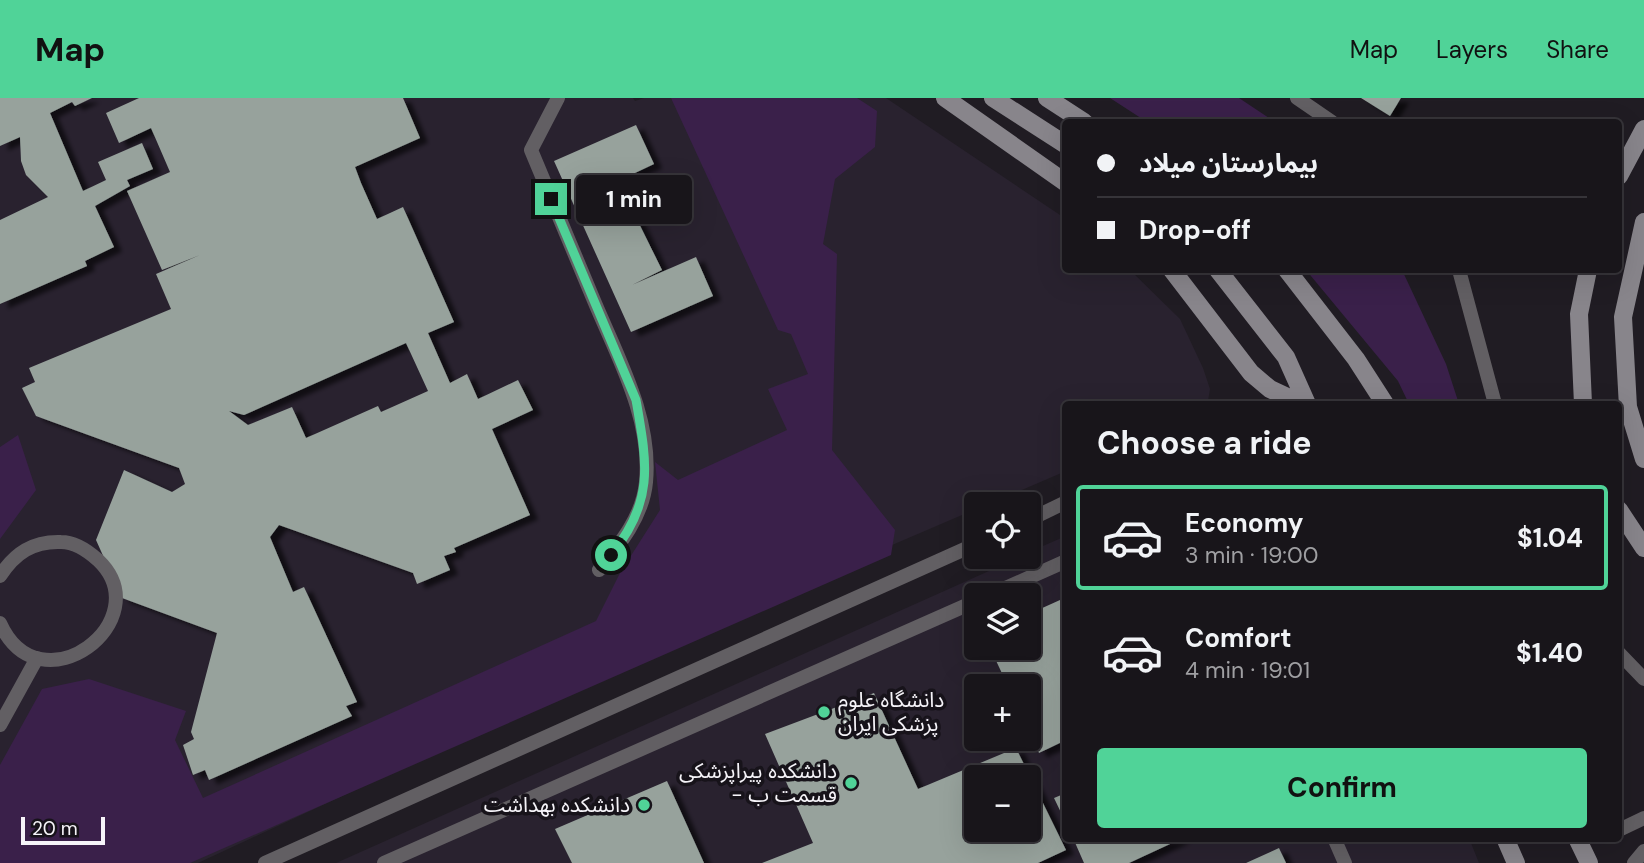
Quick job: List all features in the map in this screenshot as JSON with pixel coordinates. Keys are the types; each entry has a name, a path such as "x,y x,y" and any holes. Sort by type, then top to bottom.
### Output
{"main road":[{"path":"945,98 1062,180"},
{"path":"993,98 1062,142"},
{"path":"1047,98 1079,119"},
{"path":"1622,170 1644,128"},
{"path":"1644,222 1623,317 1628,407 1644,459"},
{"path":"1174,273 1251,373 1270,388 1296,401"},
{"path":"1220,273 1286,357 1306,401"},
{"path":"1289,273 1356,359 1383,401"},
{"path":"1583,401 1579,314 1587,273"},
{"path":"1622,515 1644,548"},
{"path":"1506,842 1516,863"},
{"path":"1579,842 1589,863"}],"lane":[{"path":"558,98 531,150 636,400 646,459 646,484 638,512 624,539 599,570"},
{"path":"1297,98 1328,119"},
{"path":"1460,273 1494,401"},
{"path":"1041,514 1062,504"},
{"path":"0,576 11,560 28,548 57,542 86,550 101,563 111,579 114,597 113,615 106,632 93,646 77,656 58,660 37,658 19,649 2,634"},
{"path":"265,863 964,549"},
{"path":"1016,583 1062,563"},
{"path":"384,863 964,606"},
{"path":"1622,656 1644,679"},
{"path":"0,725 37,658"},
{"path":"1622,829 1644,818"},
{"path":"1336,842 1345,863"},
{"path":"1634,863 1644,851"}],"shaded area":[{"path":"0,98 633,98 635,101 644,98 886,98 1062,216 1062,273 1133,273 1180,319 1203,368 1210,389 1208,401 1062,401 1062,473 1017,492 964,492 964,514 771,597 198,863 0,863"},
{"path":"671,98 857,98 877,111 875,147 835,179 823,244 837,254 832,450 895,530 891,555 190,863 0,863 0,765 42,689 89,679 186,711 175,740 203,798 596,621 620,573 660,510 655,462 678,480 787,430 768,389 808,374 791,334 778,330"},
{"path":"1110,98 1239,98 1270,119 1142,119"},
{"path":"1308,273 1403,273 1446,364 1458,401 1408,401 1398,381"},
{"path":"18,435 36,490 0,539 0,447"},
{"name":"دانشگاه علوم پزشکی ایران","path":"1062,538 1062,842 1471,842 1479,863 336,863 993,569 1041,569 1041,547"}],"building":[{"path":"0,98 92,98 75,106 72,102 50,113 83,191 106,180 98,162 142,143 153,169 127,180 130,186 95,206 114,247 85,261 87,266 0,304 0,220 48,197 26,175 21,161 20,137 0,146"},
{"path":"139,98 403,98 420,138 355,167 361,183 377,219 403,207 454,322 428,333 450,383 467,374 478,399 518,380 533,410 492,429 530,515 454,548 456,552 444,556 450,570 417,584 413,573 279,525 270,537 293,592 304,587 357,702 346,706 352,716 209,780 205,770 193,775 183,745 194,739 191,732 217,633 122,598 96,540 124,470 172,492 185,484 179,468 36,416 22,388 35,382 29,368 171,309 156,274 200,255 162,270 127,191 170,172 151,128 119,143 106,113","holes":["406,343 428,391 381,412 378,406 306,438 292,407 248,425 229,411 244,415"]},
{"path":"1361,98 1401,98 1390,116"},
{"path":"636,125 654,164 618,181 662,270 632,285 696,257 713,296 631,332 554,161"},
{"path":"1060,600 1062,742 1039,753 1038,751 1041,751 1041,674 1002,674 996,660 1041,660 1041,609"},
{"name":"دانشکده پیراپزشکی - قسمت ب","path":"874,693 918,789 964,770 964,842 1041,842 1041,799 1066,850 1038,863 762,863 813,843 765,734"},
{"name":"دانشکده پیراپزشکی - قسمت ب","path":"1009,751 1017,751 1024,765 975,765"},
{"name":"دانشکده بهداشت","path":"667,781 704,863 572,863 555,829"},
{"path":"1062,795 1062,815 1054,798"},
{"path":"1075,842 1174,842 1129,863 1084,863"},
{"path":"1279,848 1286,863 1246,863"}],"place":[{"name":"دانشگاه علوم پزشکی ایران","path":"824,712"},
{"name":"دانشکده پیراپزشکی - قسمت ب","path":"851,783"},
{"name":"دانشکده بهداشت","path":"644,805"}],"route":[{"path":"551,199 636,400 639,417 646,459 646,484 638,512 624,539 611,555"}]}
